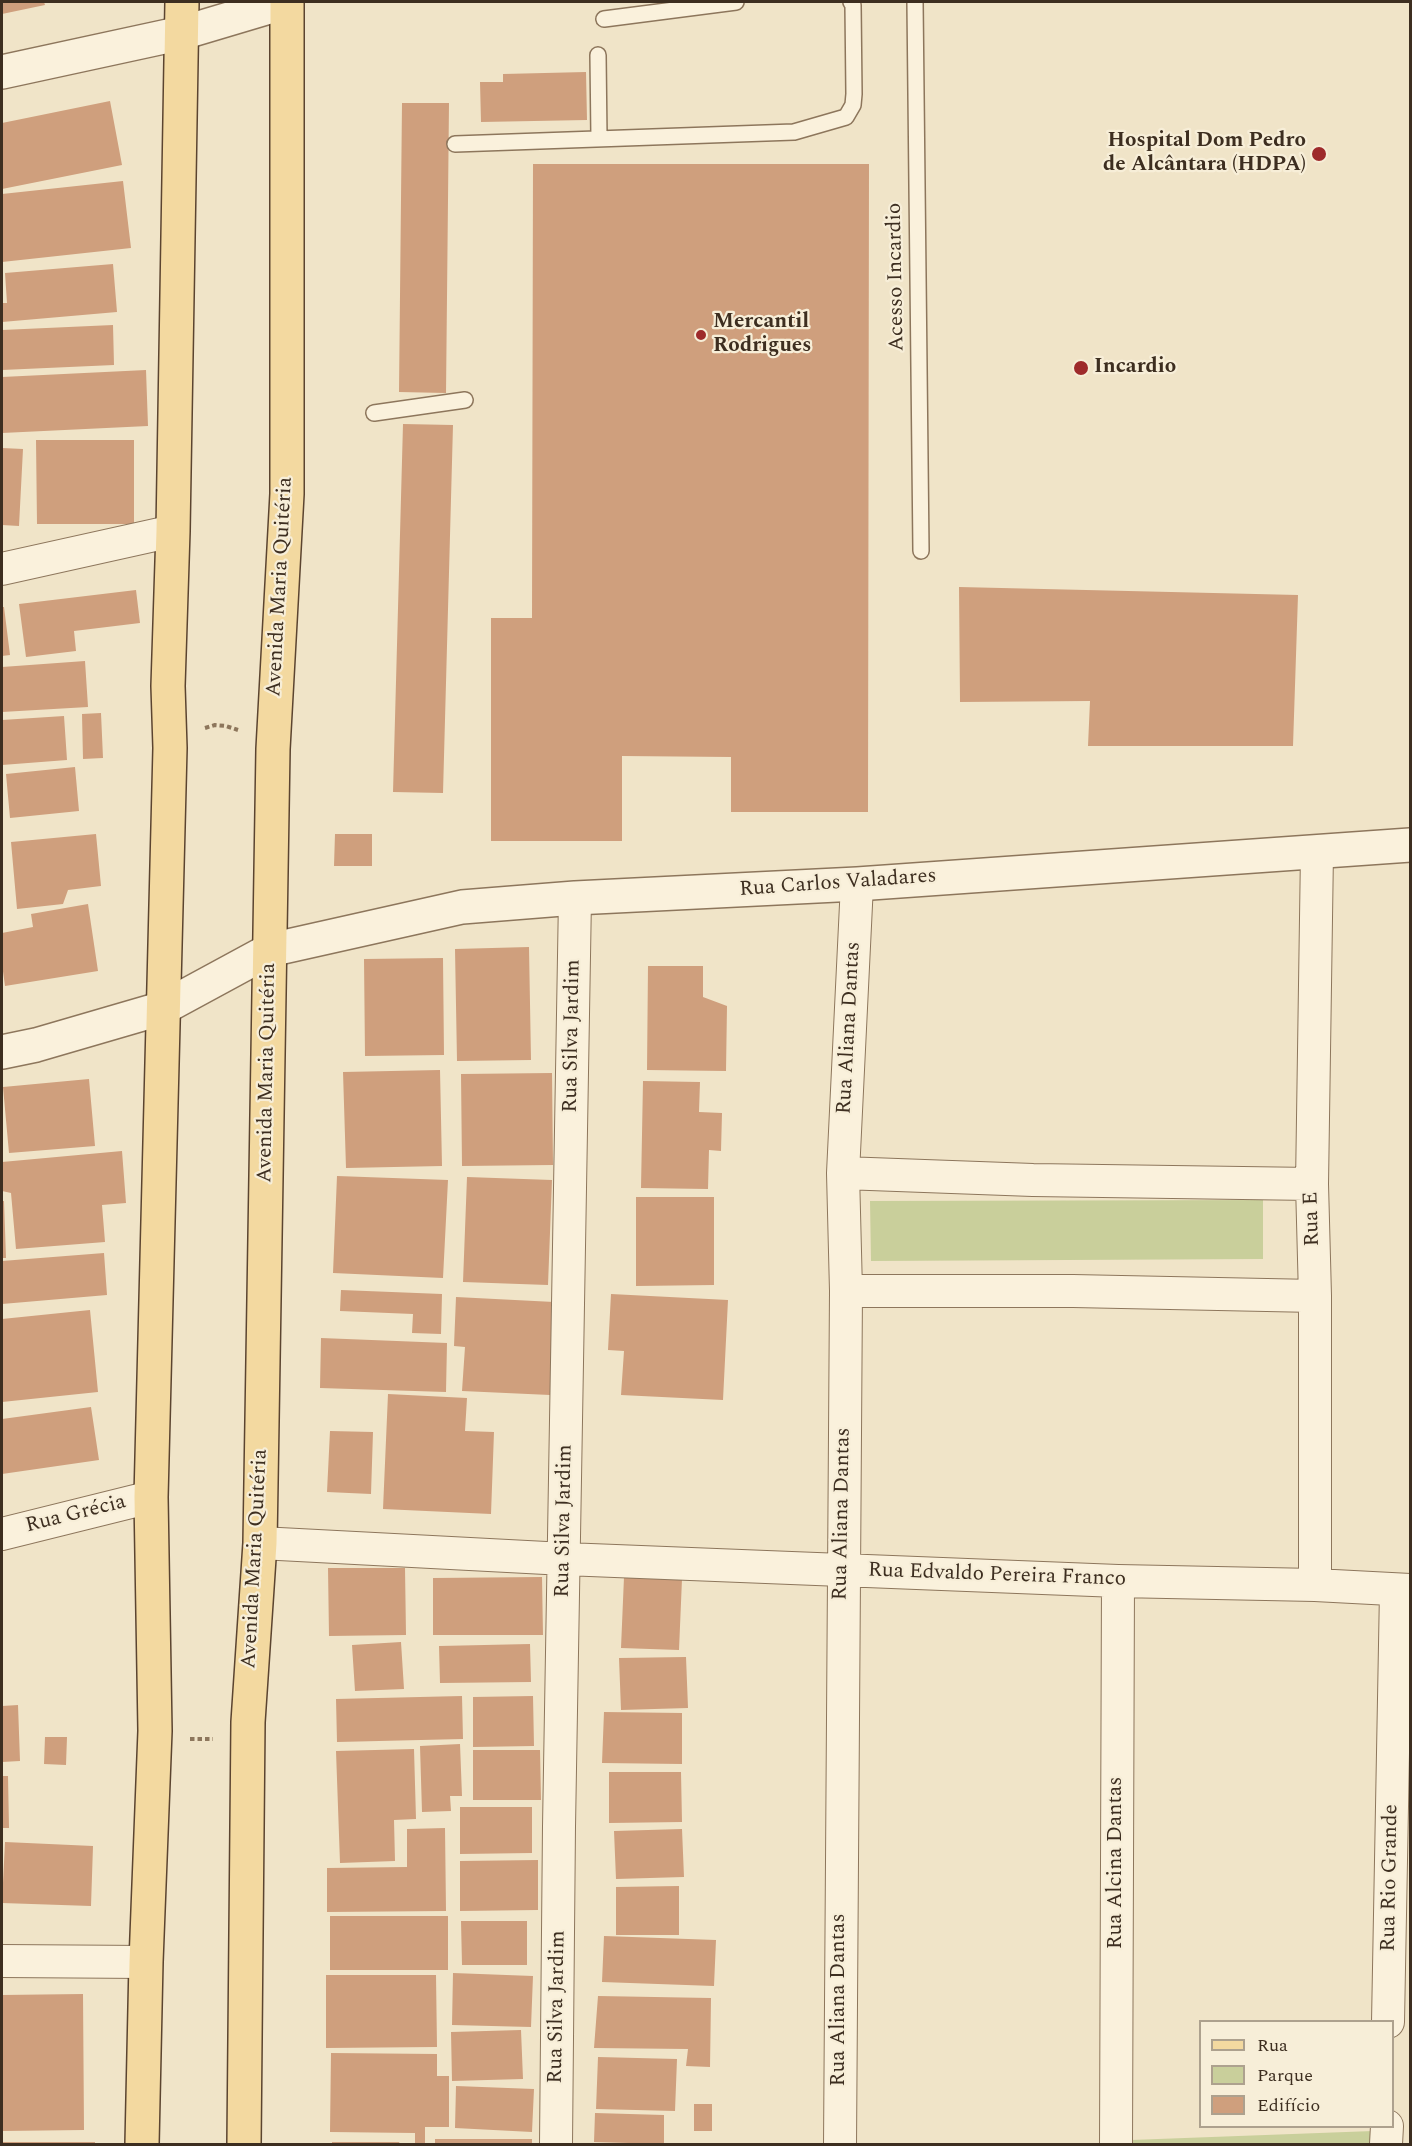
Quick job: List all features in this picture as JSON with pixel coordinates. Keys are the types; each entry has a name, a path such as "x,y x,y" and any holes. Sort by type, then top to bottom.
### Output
{"main road":[{"name":"Avenida Maria Quitéria","path":"244,2145 248,1722 260,1542 273,749 287,494 287,2"},
{"path":"142,2145 154,1731 151,1497 170,748 168,686 182,17"}],"street":[{"path":"2,72 182,17 287,2"},
{"path":"2,569 173,531"},
{"name":"Rua Carlos Valadares","path":"2,1052 36,1045 162,1008 270,950 462,907 575,898 857,884 1410,845"},
{"name":"Rua E","path":"1315,1586 1315,1296 1312,1184 1317,852"},
{"name":"Rua Aliana Dantas","path":"840,2145 846,1291 843,1173 857,884"},
{"name":"Rua Silva Jardim","path":"556,2145 575,898"},
{"path":"843,1173 1033,1180 1312,1184"},
{"path":"846,1291 1073,1291 1315,1296"},
{"name":"Rua Grécia","path":"2,1534 151,1497"},
{"name":"Rua Edvaldo Pereira Franco","path":"260,1542 565,1560 1403,1591"},
{"name":"Rua Alcina Dantas","path":"1116,2145 1119,1581"},
{"name":"Rua Rio Grande","path":"1388,2020 1400,1916 1403,1591"},
{"path":"2,1961 146,1962"},
{"path":"1386,2145 1387,2128"}],"lane":[{"path":"604,19 736,2"},
{"path":"455,144 794,132 846,117 853,105 854,94 853,5 851,2"},
{"name":"Acesso Incardio","path":"915,2 921,551"},
{"path":"598,55 599,138"},
{"path":"374,413 465,400"}],"path":[{"path":"170,748 203,729 215,725 239,730 273,749"},
{"path":"154,1731 188,1739 215,1739 248,1722"}],"green space":[{"path":"1263,1200 1263,1259 871,1261 870,1201"},
{"path":"1373,2131 1372,2144 1131,2144 1131,2140"}],"building":[{"path":"2,2 44,2 45,5 2,14"},
{"path":"586,72 587,120 481,122 480,82 503,82 503,74"},
{"path":"110,101 122,165 2,189 2,123"},
{"path":"402,103 449,103 446,393 399,392"},
{"name":"Mercantil Rodrigues","path":"533,164 869,164 868,812 731,812 731,757 622,756 622,841 491,841 491,618 532,618"},
{"path":"123,181 131,248 2,262 2,194"},
{"path":"113,264 117,312 2,322 2,303 7,303 5,273"},
{"path":"113,325 114,365 2,370 2,330"},
{"path":"146,370 148,426 2,433 2,377"},
{"path":"403,424 453,425 443,793 393,792"},
{"path":"36,440 134,440 134,524 37,524"},
{"path":"2,448 23,449 19,526 2,525"},
{"path":"959,587 1298,595 1293,746 1088,746 1090,701 960,702"},
{"path":"136,590 140,623 74,631 76,651 26,657 19,604"},
{"path":"2,607 4,607 10,655 2,656"},
{"path":"85,661 88,707 2,712 2,667"},
{"path":"101,713 103,758 83,759 82,714"},
{"path":"64,716 67,760 2,765 2,720"},
{"path":"75,767 79,811 10,818 6,774"},
{"path":"96,834 101,886 68,890 63,904 17,909 11,842"},
{"path":"335,834 372,834 372,866 334,866"},
{"path":"88,904 98,971 5,986 2,933 33,927 31,914"},
{"path":"529,947 531,1060 457,1061 455,949"},
{"path":"443,958 444,1055 365,1056 364,959"},
{"path":"648,966 703,966 703,997 727,1006 726,1071 647,1070"},
{"path":"440,1070 442,1166 346,1168 343,1072"},
{"path":"552,1073 553,1165 462,1166 461,1074"},
{"path":"89,1079 95,1146 9,1153 3,1087"},
{"path":"643,1081 700,1082 699,1112 722,1113 721,1151 709,1150 708,1189 641,1188"},
{"path":"122,1151 126,1203 102,1205 105,1242 16,1249 11,1193 2,1191 2,1162"},
{"path":"337,1176 448,1180 443,1278 333,1273"},
{"path":"467,1177 552,1180 548,1285 463,1282"},
{"path":"636,1197 714,1197 714,1285 636,1286"},
{"path":"2,1201 4,1201 6,1258 2,1258"},
{"path":"104,1253 107,1295 2,1304 2,1261"},
{"path":"341,1290 442,1294 441,1334 412,1333 413,1314 340,1311"},
{"path":"611,1294 728,1300 723,1400 621,1395 624,1351 608,1350"},
{"path":"456,1297 554,1302 550,1395 462,1391 465,1347 454,1346"},
{"path":"90,1310 98,1392 2,1402 2,1319"},
{"path":"321,1338 447,1343 446,1392 320,1388"},
{"path":"388,1394 467,1398 465,1431 494,1432 491,1514 383,1509"},
{"path":"91,1407 99,1460 2,1474 2,1419"},
{"path":"330,1431 373,1432 371,1494 327,1492"},
{"path":"328,1568 405,1568 406,1635 329,1636"},
{"path":"542,1577 543,1635 433,1635 433,1578"},
{"path":"624,1577 682,1579 679,1650 621,1648"},
{"path":"401,1642 404,1689 355,1691 352,1645"},
{"path":"530,1644 531,1682 440,1683 439,1646"},
{"path":"686,1657 688,1708 621,1710 619,1658"},
{"path":"462,1696 463,1739 337,1742 336,1699"},
{"path":"533,1696 534,1746 473,1747 473,1697"},
{"path":"18,1705 20,1761 2,1762 2,1706"},
{"path":"604,1712 682,1713 682,1764 602,1763"},
{"path":"45,1737 67,1737 66,1765 44,1764"},
{"path":"460,1744 462,1796 450,1796 451,1811 422,1812 420,1746"},
{"path":"414,1749 416,1819 394,1820 395,1861 340,1863 336,1751"},
{"path":"473,1750 540,1750 541,1800 473,1800"},
{"path":"609,1772 681,1772 682,1822 609,1823"},
{"path":"2,1776 8,1776 9,1828 2,1828"},
{"path":"460,1807 532,1807 532,1853 460,1854"},
{"path":"445,1828 446,1911 327,1912 327,1868 407,1867 407,1829"},
{"path":"682,1829 684,1877 616,1879 614,1831"},
{"path":"5,1842 93,1846 91,1906 2,1903"},
{"path":"538,1860 538,1910 460,1911 460,1861"},
{"path":"679,1886 679,1935 616,1935 616,1887"},
{"path":"330,1916 448,1916 448,1970 330,1970"},
{"path":"461,1921 527,1921 527,1965 462,1965"},
{"path":"604,1936 716,1940 714,1986 602,1982"},
{"path":"453,1973 533,1976 531,2027 452,2025"},
{"path":"326,1975 436,1975 437,2047 326,2048"},
{"path":"83,1994 84,2130 2,2131 2,1995"},
{"path":"598,1996 711,1998 710,2067 686,2066 688,2049 594,2048"},
{"path":"521,2030 523,2079 452,2081 451,2032"},
{"path":"331,2053 437,2054 437,2076 449,2076 449,2127 425,2127 425,2144 415,2144 415,2133 330,2132"},
{"path":"598,2057 677,2059 675,2111 596,2109"},
{"path":"456,2086 534,2089 532,2132 455,2128"},
{"path":"694,2104 712,2104 712,2131 694,2131"},
{"path":"595,2113 664,2115 664,2144 594,2142"},
{"path":"435,2139 532,2139 532,2144 435,2144"},
{"path":"2,2142 95,2142 95,2144 2,2144"},
{"path":"332,2142 399,2142 400,2144 332,2144"}],"place":[{"name":"Hospital Dom Pedro de Alcântara (HDPA)","path":"1319,154"},
{"name":"Mercantil Rodrigues","path":"701,335"},
{"name":"Incardio","path":"1081,368"}]}
